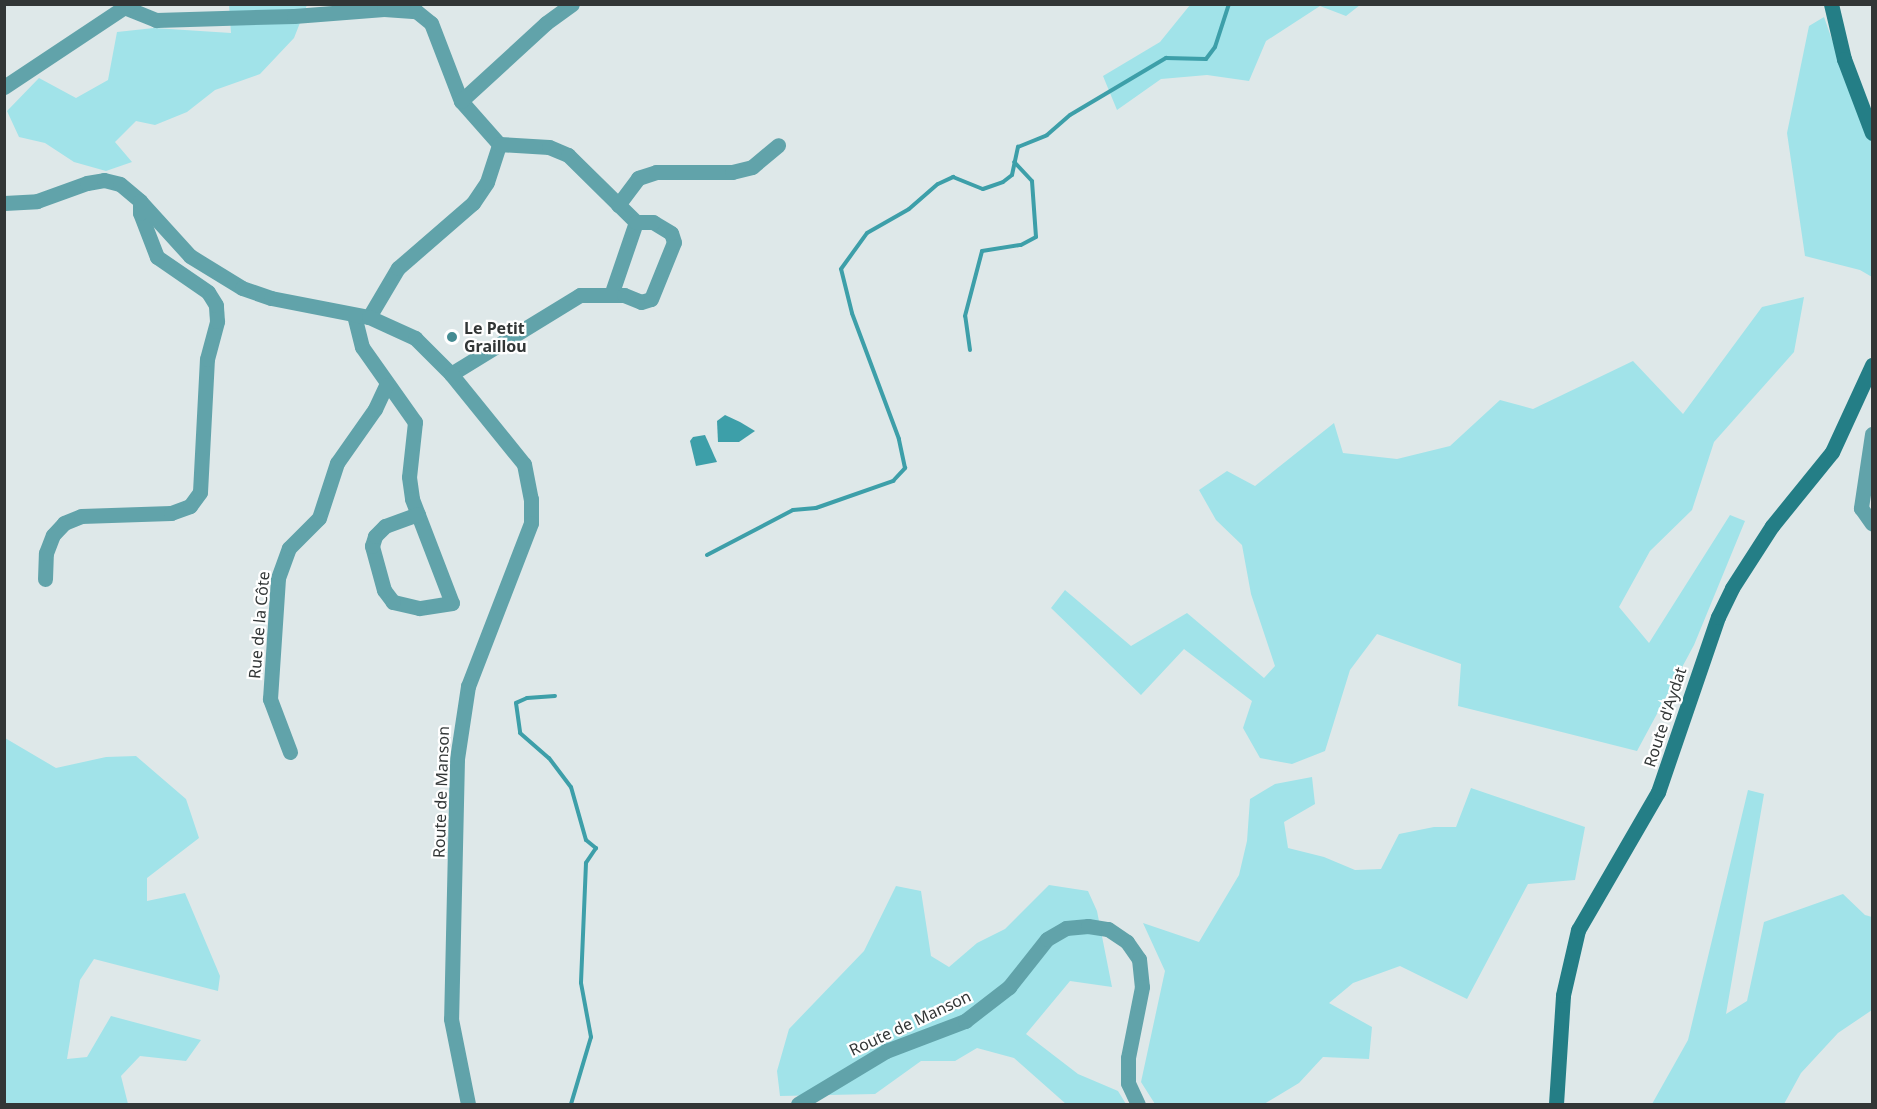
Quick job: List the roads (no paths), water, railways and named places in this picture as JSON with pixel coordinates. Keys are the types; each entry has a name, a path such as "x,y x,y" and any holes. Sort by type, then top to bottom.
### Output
{"main road":[{"path":"1831,4 1844,59 1872,133"},
{"name":"Route d'Aydat","path":"1556,1104 1563,995 1578,930 1658,792 1718,616 1732,588 1772,526 1832,452 1871,375"}],"street":[{"path":"461,101 546,23 572,4"},
{"path":"4,87 127,6 156,20 298,10 419,8 432,23 461,101 499,144 549,147 568,155 636,222 653,222 671,233 674,242 651,299 641,302 611,295 580,295 563,303 543,320 451,374"},
{"path":"418,514 385,526 375,536 372,546 384,590 393,602 419,608 452,603 418,514 409,477 415,422 386,385 362,347 361,316 398,268 473,203 487,182 499,144"},
{"path":"618,205 638,178 656,172 732,172 752,167 778,145"},
{"path":"4,203 37,201 70,187 104,180 120,184 141,201 190,256 242,288 361,316"},
{"path":"45,579 46,553 53,535 64,523 81,516 171,513 189,506 200,492 207,359 217,321 216,305 208,292 157,257 140,213 141,201"},
{"path":"611,295 636,222"},
{"name":"Route de Manson","path":"361,316 415,338 451,374 519,455 527,473 532,512 528,535 462,708 451,1019 468,1104"},
{"name":"Rue de la Côte","path":"290,752 270,699 278,578 289,548 319,518 337,463 375,409 386,385"},
{"path":"1872,434 1861,508 1872,524"},
{"name":"Route de Manson","path":"798,1104 886,1051 965,1021 1009,987 1047,939 1066,928 1088,926 1108,929 1127,942 1139,959 1142,987 1128,1058 1128,1083 1138,1104"}],"waterway":[{"path":"707,555 793,510 816,508 893,481 905,468 899,439 852,313 841,269 867,233 909,209 938,184 953,177 983,189 1003,182 1012,175 1018,147 1047,135 1070,115 1166,58 1206,59 1215,47 1229,4"},
{"path":"970,350 965,316 982,251 1021,245 1036,237 1032,181 1014,162"},
{"path":"555,696 527,698 516,703 520,733 549,758 571,787 586,840 596,848 586,863 581,983 591,1037 571,1104"}],"place":[{"name":"Le Petit Graillou","path":"452,337"}]}
